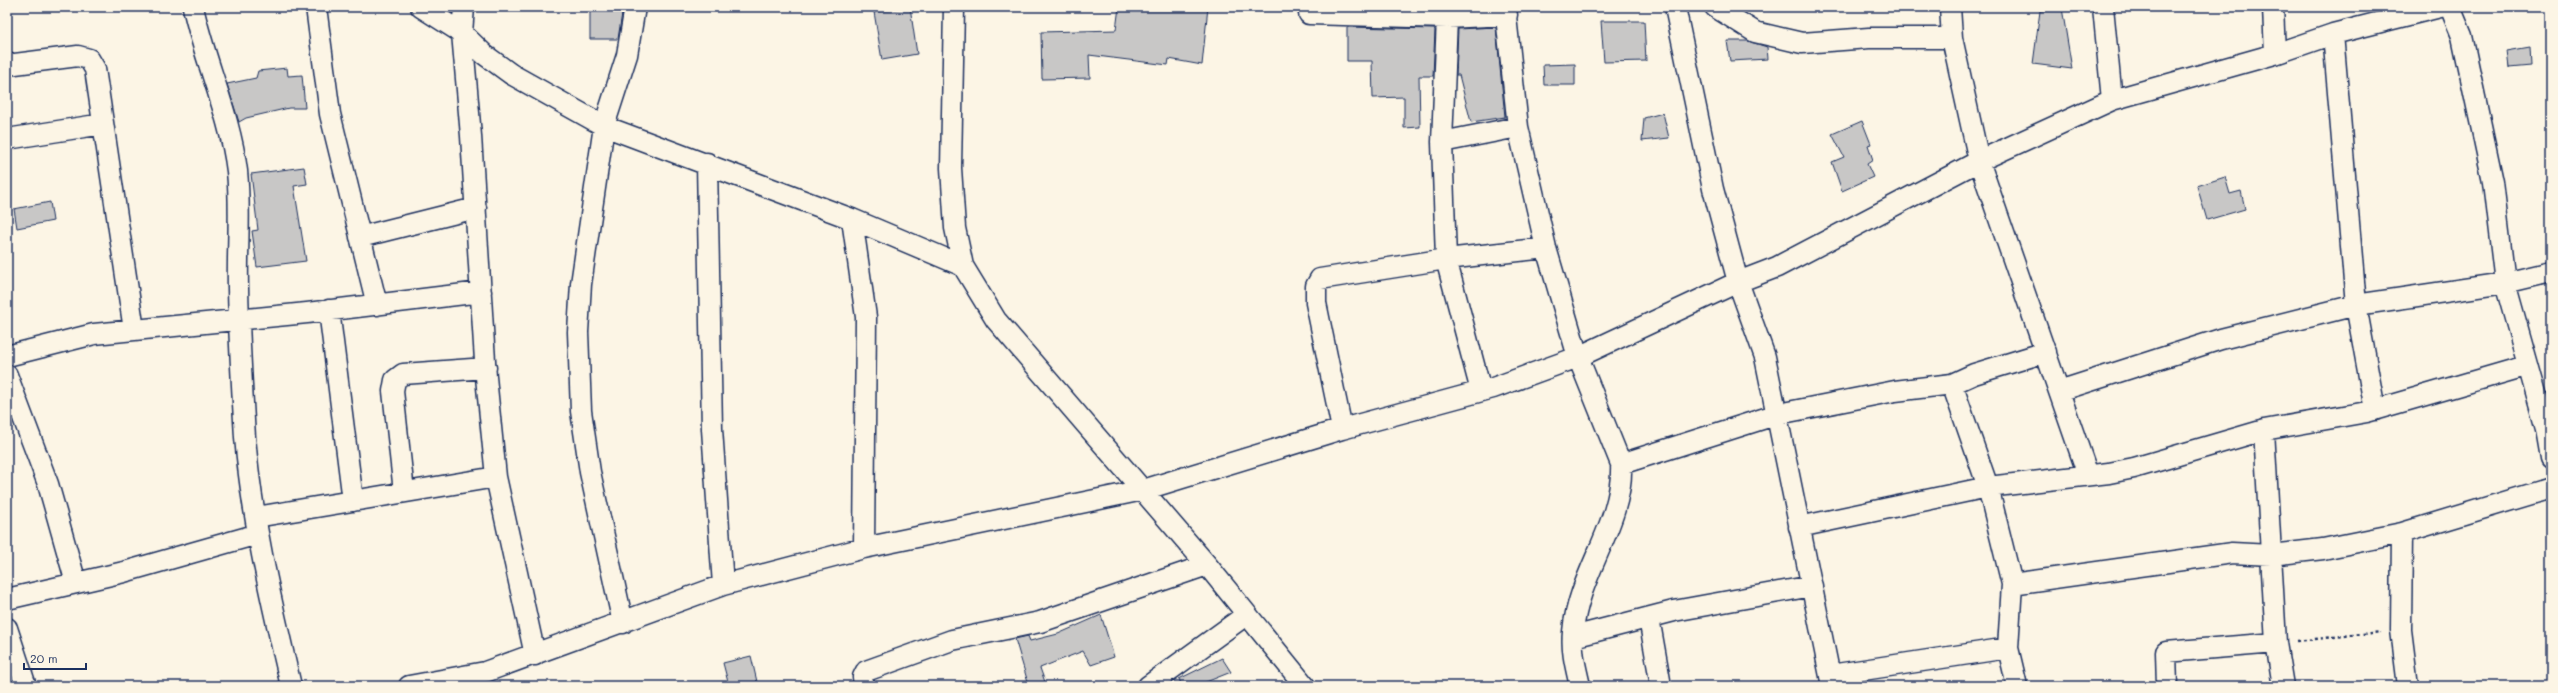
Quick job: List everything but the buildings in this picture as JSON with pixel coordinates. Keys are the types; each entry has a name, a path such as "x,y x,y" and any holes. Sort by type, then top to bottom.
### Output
{"street":[{"path":"193,7 198,32 228,121 236,170 239,209 239,320 246,439 257,525 291,686"},
{"path":"316,7 330,114 376,305"},
{"path":"421,7 462,33 485,56 511,74 604,126 852,219 963,266"},
{"path":"464,7 462,33 476,208 486,368 496,477 535,655"},
{"path":"623,623 590,472 581,411 578,332 581,284 604,126 627,55 635,7"},
{"path":"954,7 951,168 955,228 963,266 996,320 1207,565 1305,686"},
{"path":"1675,7 1713,190 1738,282 1765,357 1778,414 1799,527 1831,680 2008,648"},
{"path":"1715,7 1755,32 1802,43 1869,38 1952,38"},
{"path":"1950,7 1952,38 1978,161 2088,474"},
{"path":"2103,7 2112,100"},
{"path":"2273,7 2275,54"},
{"path":"409,686 485,672 623,623 723,585 864,548 1143,490 1342,430 1481,391 1578,356 1738,282 1777,267 1978,161 2112,100 2275,54 2333,34 2440,7"},
{"path":"2450,7 2462,36 2493,182 2505,283 2526,366 2546,429 2551,458"},
{"path":"1309,14 1447,18 1506,11 1518,127 1546,248 1578,356 1621,464 1622,479 1616,506 1592,564 1577,611 1572,652 1580,686"},
{"path":"1447,18 1442,142 1446,259 1481,391"},
{"path":"2333,34 2356,305 2374,410"},
{"path":"7,65 65,56 89,59 95,69 134,330"},
{"path":"7,139 103,124"},
{"path":"1442,142 1518,127"},
{"path":"707,164 712,429 723,585"},
{"path":"360,237 476,208"},
{"path":"852,219 866,317 864,548"},
{"path":"1342,430 1316,303 1316,286 1320,279 1446,259 1546,248"},
{"path":"2059,391 2221,339 2356,305 2505,283 2551,272"},
{"path":"7,356 94,334 239,320 481,292"},
{"path":"329,310 353,501"},
{"path":"1621,464 1778,414 1895,391 1952,384 1974,374 2046,352"},
{"path":"1799,527 1988,487 2088,474 2109,473 2134,468 2264,430 2374,410 2526,366"},
{"path":"404,492 393,391 395,380 403,374 486,368"},
{"path":"7,375 48,484 76,583"},
{"path":"1952,384 1988,487 2012,584 2008,648 2017,686"},
{"path":"2264,430 2276,644 2283,686"},
{"path":"7,599 76,583 257,525 353,501 496,477"},
{"path":"2012,584 2232,553 2271,555 2323,549 2402,533 2551,488"},
{"path":"2402,533 2402,630 2408,686"},
{"path":"864,686 863,677 866,671 922,649 952,640 1040,622 1207,565"},
{"path":"1573,637 1649,618 1812,586"},
{"path":"1148,686 1246,615"},
{"path":"1649,618 1661,686"},
{"path":"7,628 26,686"},
{"path":"2167,686 2166,652 2276,644"}],"path":[{"path":"2276,644 2402,630"}]}
